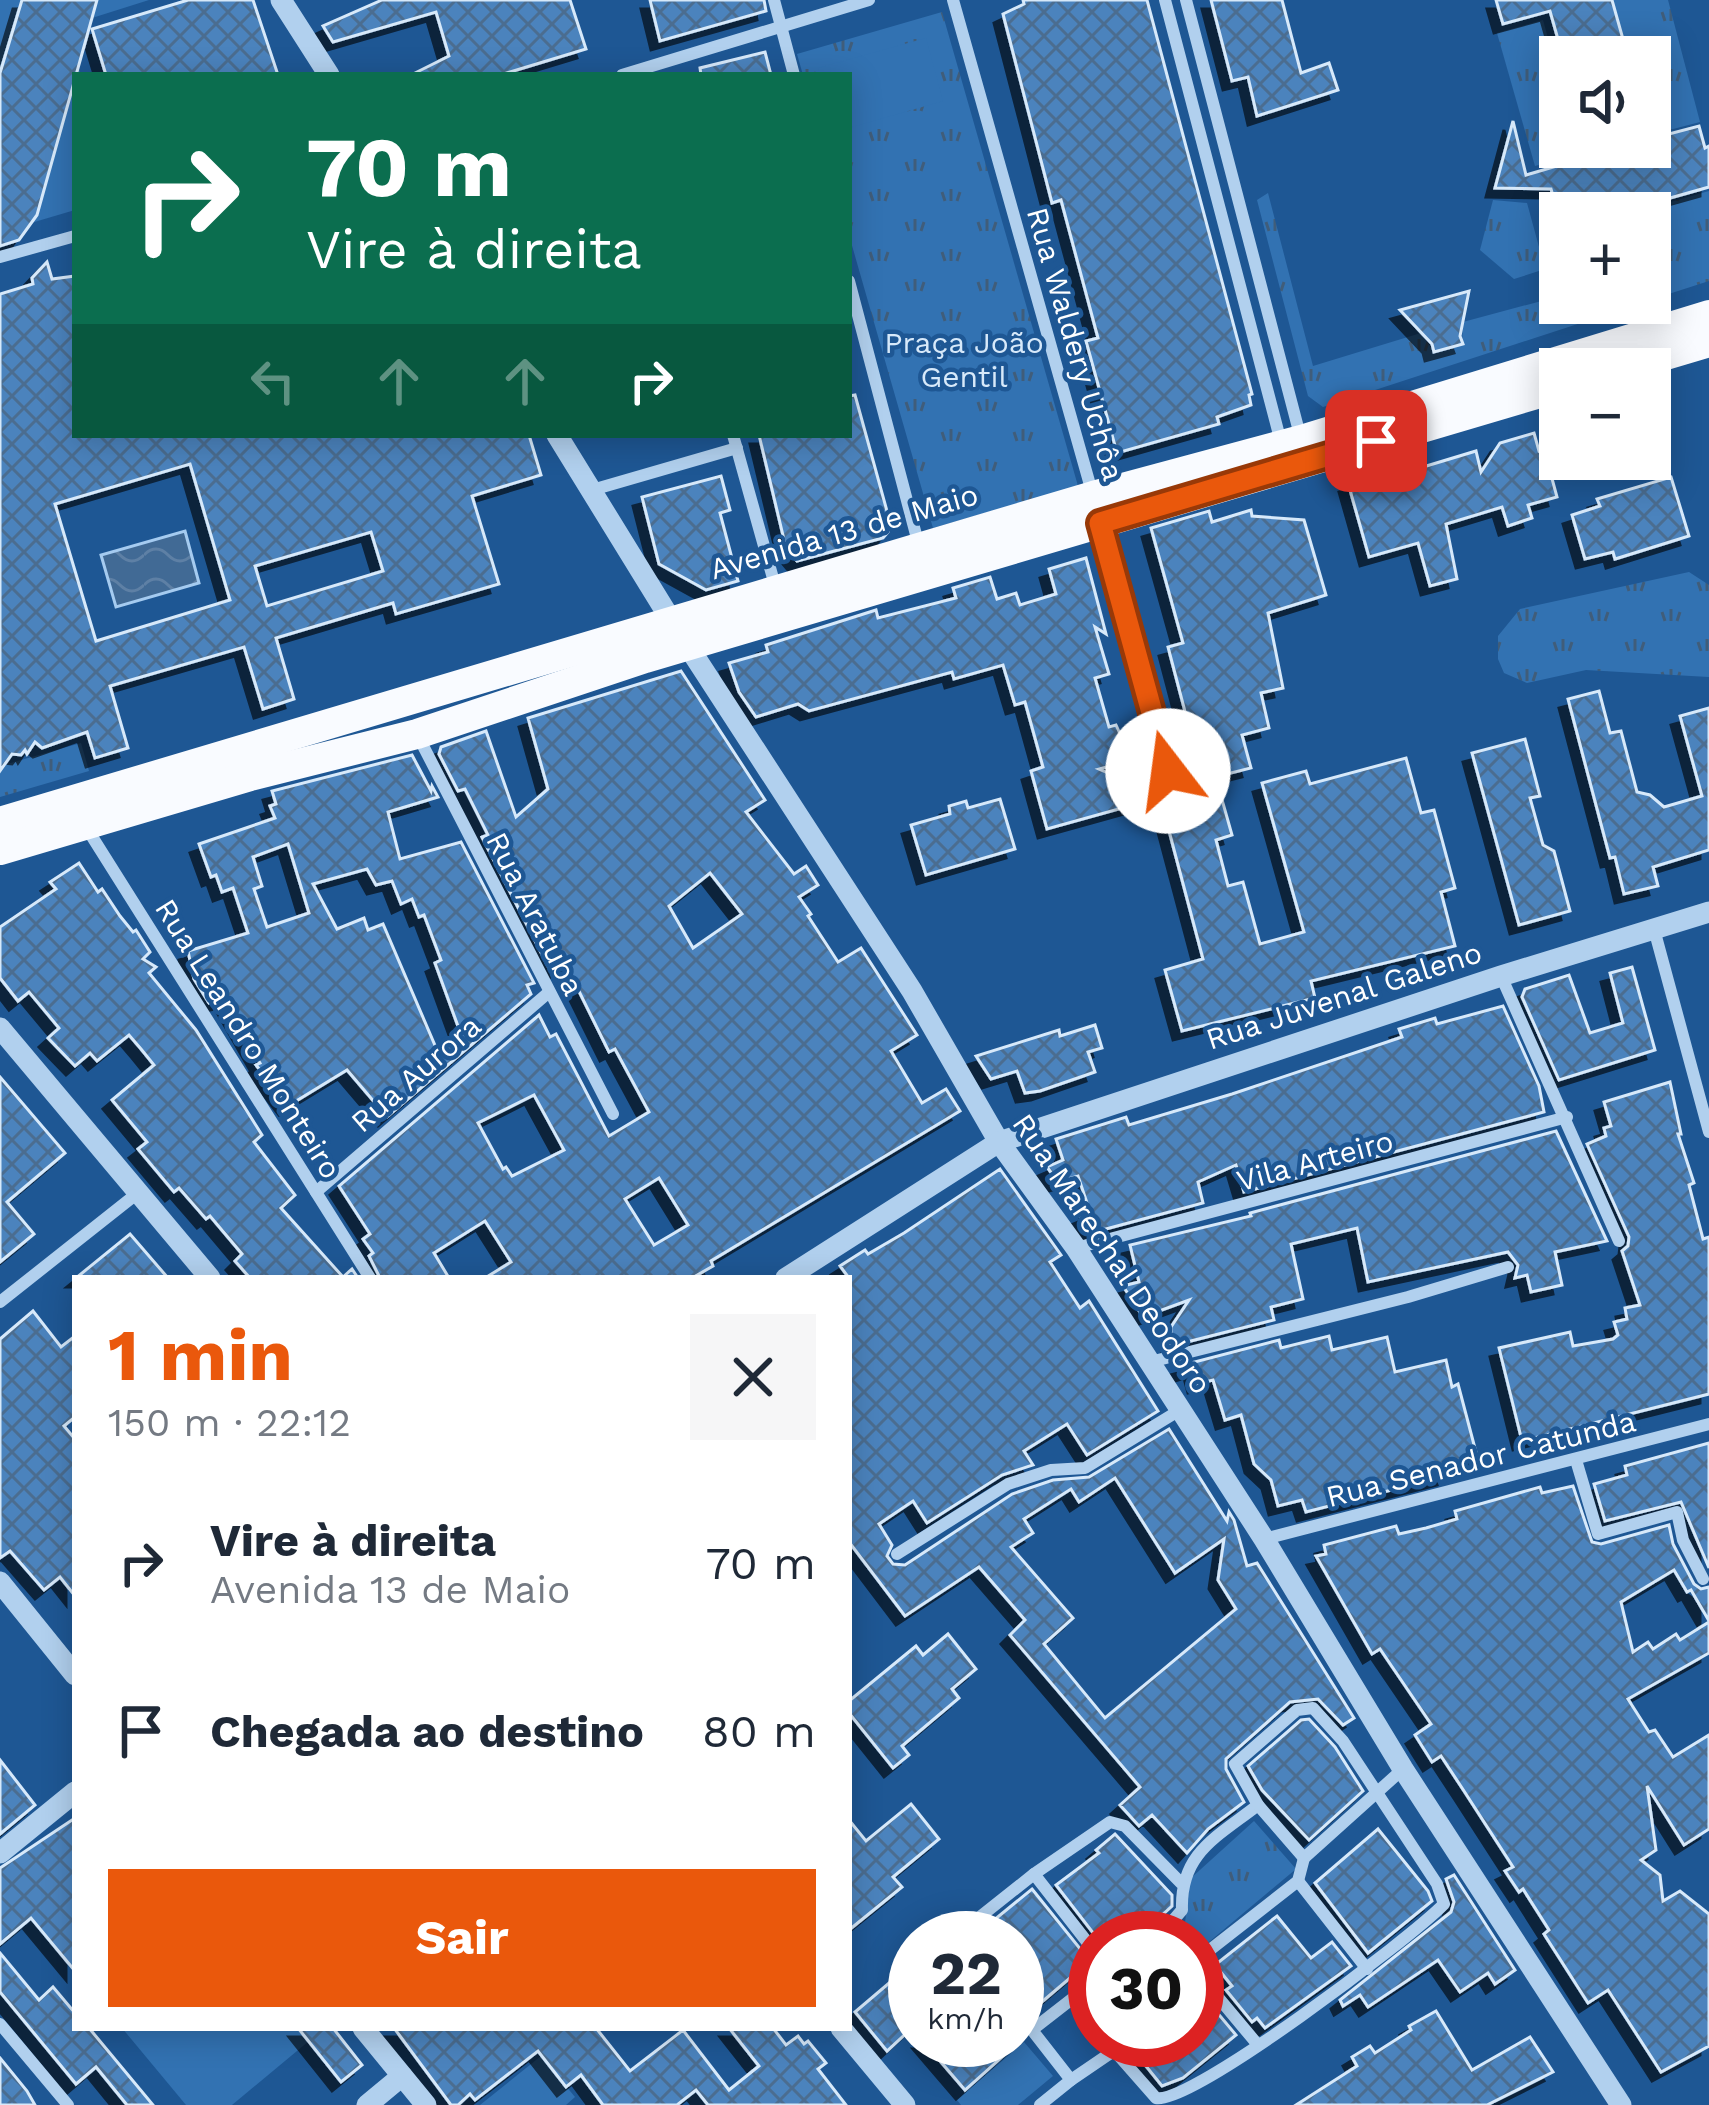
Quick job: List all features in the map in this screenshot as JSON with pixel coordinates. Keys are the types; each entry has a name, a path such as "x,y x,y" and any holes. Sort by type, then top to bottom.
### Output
{"main road":[{"name":"Avenida 13 de Maio","path":"0,850 250,776 417,734 680,633 777,590 920,548 1096,510 1292,443 1709,315"},
{"path":"1671,354 1709,343"},
{"name":"Avenida 13 de Maio","path":"0,822 680,633 1096,510 1539,393"}],"street":[{"path":"281,0 327,72"},
{"path":"774,0 793,72"},
{"path":"639,72 869,0"},
{"name":"Rua Waldery Uchôa","path":"953,0 1168,771"},
{"path":"1165,0 1292,443"},
{"path":"1186,0 1292,443"},
{"path":"0,257 72,237"},
{"path":"852,292 920,548"},
{"name":"Rua Marechal Deodoro","path":"559,438 912,991 999,1142 1076,1248 1264,1539 1397,1774 1621,2105"},
{"path":"592,490 735,441 777,590"},
{"name":"Rua Aratuba","path":"417,734 613,1114"},
{"name":"Rua Leandro Monteiro","path":"86,826 368,1275"},
{"name":"Rua Juvenal Galeno","path":"791,1275 999,1142 1709,912"},
{"path":"1654,929 1709,1132"},
{"path":"1501,976 1619,1241"},
{"name":"Rua Aurora","path":"316,1192 548,993"},
{"path":"0,1028 208,1275"},
{"name":"Vila Arteiro","path":"1076,1248 1567,1117"},
{"path":"0,1303 139,1192"},
{"path":"1150,1362 1408,1298 1508,1267"},
{"path":"897,1554 1008,1484 1029,1475 1094,1465 1180,1410"},
{"name":"Rua Senador Catunda","path":"1264,1539 1709,1424"},
{"path":"1576,1460 1598,1534 1677,1512 1683,1540 1703,1579"},
{"path":"0,1582 72,1671"},
{"path":"1224,2065 1366,1969 1444,1904 1437,1884 1322,1713 1305,1706 1235,1764 1258,1805 1304,1858"},
{"path":"1224,1939 1298,1881 1304,1858 1397,1774"},
{"path":"0,1853 72,1794"},
{"path":"1181,1911 1181,1883 1199,1852 1258,1805"},
{"path":"987,1911 1110,1822 1125,1826 1181,1883"},
{"path":"1034,1874 1068,1917"},
{"path":"1298,1881 1366,1969"},
{"path":"1044,2020 1068,2002"},
{"path":"1224,2004 1258,2045"},
{"path":"0,2024 68,2105"},
{"path":"365,2031 426,2105"},
{"path":"843,2031 905,2105"},
{"path":"1044,2046 1071,2080"},
{"path":"1040,2105 1085,2067"},
{"path":"1129,2067 1150,2092 1165,2100 1221,2067"},
{"path":"367,2105 402,2076"}],"green space":[{"path":"0,0 149,0 92,18 80,72 72,72 72,211 31,223 19,240 0,246"},
{"path":"1613,0 1668,0 1700,122 1671,130 1671,36 1622,36"},
{"name":"Praça João Gentil","path":"942,12 1078,486 933,528 852,245 852,72 802,72 797,54"},
{"path":"1543,20 1547,36 1539,36 1539,165 1535,166 1497,33"},
{"path":"926,38 943,101 852,127 852,72 819,72 818,68"},
{"path":"1709,191 1709,281 1671,293 1671,202"},
{"path":"1268,193 1313,366 1421,333 1434,352 1462,344 1463,322 1539,302 1539,324 1578,324 1323,407 1308,396 1257,200"},
{"path":"1493,200 1527,203 1539,247 1539,271 1514,279 1480,250"},
{"path":"1689,572 1709,585 1709,677 1586,670 1527,683 1504,673 1498,659 1498,636 1520,609"},
{"path":"81,743 89,771 0,797 0,766"},
{"path":"1254,1821 1296,1869 1224,1929 1224,1911 1186,1911 1190,1879"},
{"path":"124,2031 301,2031 309,2041 232,2105 186,2105"},
{"path":"541,2056 575,2097 566,2105 480,2105"},
{"path":"1044,2065 1053,2076 1018,2105 961,2105 957,2100 995,2067"}],"water":[{"path":"185,531 199,583 116,607 101,555"}],"building":[{"path":"22,0 97,0 77,72 72,72 72,90 37,215 19,240 0,246 0,73"},
{"path":"188,0 253,0 277,72 105,72 92,29"},
{"path":"382,0 570,0 586,49 510,72 417,72 449,56 436,12 333,42 323,26"},
{"path":"650,0 764,0 766,11 660,41"},
{"path":"1023,0 1147,0 1252,394 1251,405 1217,417 1219,424 1117,453 1086,341 1098,338 1061,200 1052,203 1003,14 1024,4"},
{"path":"1211,0 1282,0 1301,73 1329,63 1338,90 1257,116 1248,77 1232,81"},
{"path":"1496,0 1612,0 1622,36 1557,36 1550,11 1503,24"},
{"path":"765,52 770,72 701,72 700,68"},
{"path":"1513,121 1526,175 1550,168 1671,168 1671,133 1699,126 1705,148 1709,146 1709,187 1671,198 1671,192 1495,188"},
{"path":"47,262 52,279 72,276 72,438 530,438 541,475 472,496 499,584 396,614 393,603 276,638 294,699 263,709 244,647 110,686 128,748 95,758 87,732 42,748 35,742 27,754 25,750 21,755 12,754 0,771 0,294 33,284 32,278","holes":["190,464 230,600 96,641 55,504","371,532 383,571 267,606 255,566"]},
{"path":"1469,291 1460,336 1463,344 1434,352 1400,310"},
{"path":"852,396 890,522 888,532 883,538 797,561 786,548 760,438 852,438"},
{"path":"1534,433 1539,480 1552,480 1557,497 1528,505 1532,518 1508,526 1502,507 1446,524 1457,579 1430,586 1418,543 1369,557 1348,483 1389,471 1390,477 1476,451 1481,472 1500,443"},
{"path":"721,476 730,510 720,513 738,581 706,590 659,564 642,497"},
{"path":"1671,477 1689,536 1615,559 1613,552 1585,559 1572,515 1600,506 1597,499"},
{"path":"1251,510 1252,516 1304,520 1326,595 1268,613 1283,688 1261,693 1269,728 1242,735 1251,768 1203,780 1168,647 1183,643 1151,528 1209,511 1212,522"},
{"path":"1086,558 1106,634 1095,627 1109,674 1095,678 1109,727 1116,725 1132,760 1099,769 1140,787 1144,802 1047,829 1031,771 1043,767 1025,702 1015,705 1003,665 954,679 952,672 809,711 798,704 756,717 739,692 729,663 768,652 766,645 876,610 878,618 956,598 953,588 990,577 997,599 1016,593 1020,605 1056,594 1049,569"},
{"path":"681,671 765,800 746,812 794,874 806,866 818,885 799,897 808,916 838,962 861,948 917,1035 891,1051 922,1103 946,1089 960,1111 711,1261 713,1266 697,1275 490,1275 511,1262 485,1221 434,1253 447,1275 378,1275 369,1256 373,1253 363,1239 370,1234 339,1186 539,1015 550,1037 556,1034 609,1136 649,1112 615,1049 609,1052 565,963 552,974 482,837 488,835 465,789 458,791 439,754 441,747 486,731 516,817 548,789 528,718","holes":["710,873 742,914 693,948 669,906","534,1095 564,1150 512,1176 503,1169 478,1123","659,1178 688,1225 654,1245 625,1199"]},
{"path":"1599,691 1610,733 1621,731 1637,792 1650,795 1664,807 1702,796 1680,716 1709,708 1709,850 1653,867 1658,886 1624,894 1568,699"},
{"path":"1525,739 1540,796 1530,798 1543,845 1554,851 1570,911 1519,925 1472,753"},
{"path":"412,755 438,797 388,812 400,859 461,842 534,983 527,985 531,994 387,1117 347,1070 288,1106 256,1065 260,1063 224,1000 209,1003 194,979 188,951 248,933 233,888 222,892 199,844 275,818 270,806 276,804 272,791","holes":["288,844 309,913 267,927 254,889 262,886 253,857","367,869 376,885 392,881 401,904 412,899 419,917 424,915 441,960 435,963 463,1040 437,1050 383,924 368,930 364,918 337,929 313,884"]},
{"path":"1406,758 1421,813 1434,810 1455,888 1441,892 1455,946 1311,981 1315,998 1182,1031 1165,970 1203,959 1164,812 1221,796 1232,835 1216,840 1228,886 1243,882 1260,944 1304,932 1262,783 1306,771 1310,784"},
{"path":"1000,799 1015,849 926,875 911,825 950,814 949,806 966,801 968,808"},
{"path":"79,863 98,892 102,889 136,930 150,952 143,959 156,967 149,973 196,1030 262,1135 254,1142 295,1195 281,1208 341,1275 247,1275 235,1261 242,1254 210,1216 206,1219 179,1188 174,1192 138,1149 147,1142 112,1100 154,1065 141,1049 129,1035 97,1061 90,1053 75,1066 48,1038 59,1028 29,992 18,1001 0,978 0,927 56,889 50,882"},
{"path":"1632,967 1655,1050 1559,1080 1522,997 1525,989 1569,975 1590,1033 1623,1023 1610,973"},
{"path":"1503,1006 1539,1086 1544,1112 1244,1192 1236,1165 1198,1182 1203,1203 1091,1233 1080,1216 1090,1212 1078,1176 1058,1182 1047,1167 1063,1160 1056,1139 1126,1117 1129,1125 1232,1094 1402,1037 1399,1029 1435,1018 1437,1024"},
{"path":"1095,1025 1102,1048 1088,1052 1095,1072 1040,1091 1025,1093 1017,1071 991,1079 976,1056 1059,1030 1060,1036"},
{"path":"0,1077 65,1153 7,1202 34,1234 0,1262"},
{"path":"1670,1082 1678,1134 1694,1183 1689,1185 1703,1239 1709,1237 1709,1394 1522,1441 1499,1348 1570,1332 1573,1346 1613,1339 1618,1335 1614,1322 1627,1319 1625,1308 1640,1305 1622,1251 1629,1237 1587,1144 1606,1136 1604,1128 1611,1126 1604,1102"},
{"path":"1556,1131 1607,1241 1555,1252 1562,1285 1531,1292 1527,1275 1515,1278 1518,1265 1508,1252 1368,1282 1357,1228 1291,1244 1303,1299 1271,1307 1274,1320 1171,1346 1171,1327 1189,1300 1143,1317 1123,1286 1139,1282 1130,1245"},
{"path":"1000,1169 1061,1255 1050,1262 1080,1308 1089,1301 1158,1411 1087,1455 1067,1424 1024,1451 1033,1465 1002,1475 927,1523 913,1501 879,1524 892,1545 887,1556 893,1564 905,1565 1012,1494 1053,1480 1089,1477 1169,1429 1227,1521 1229,1512 1234,1520 1247,1566 1257,1563 1354,1718 1343,1725 1318,1699 1290,1702 1226,1759 1226,1769 1244,1802 1208,1829 1187,1853 1152,1815 1139,1826 1120,1805 1140,1787 1010,1635 1025,1620 979,1567 905,1616 852,1546 852,1275 840,1266 865,1250 868,1254","holes":["1115,1478 1175,1573 1224,1539 1218,1580 1236,1609 1105,1718 1044,1644 1073,1618 1011,1547 1033,1533 1024,1519 1071,1489 1079,1502"]},
{"path":"130,1234 165,1275 80,1275"},
{"path":"33,1311 61,1347 72,1338 72,1419 64,1426 72,1435 72,1592 60,1577 44,1590 10,1551 0,1558 0,1339"},
{"path":"1329,1336 1332,1350 1387,1337 1395,1372 1446,1360 1452,1387 1458,1384 1477,1456 1442,1464 1446,1476 1306,1512 1302,1500 1278,1506 1271,1480 1254,1464 1241,1415 1225,1420 1213,1380 1197,1384 1193,1369 1181,1373 1179,1366 1279,1340 1281,1348"},
{"path":"1709,1443 1709,1568 1681,1502 1605,1521 1594,1484 1627,1475 1625,1466"},
{"path":"1573,1486 1592,1542 1601,1544 1669,1525 1673,1544 1694,1584 1709,1587 1709,1621 1674,1570 1621,1602 1633,1652 1648,1642 1653,1649 1676,1634 1680,1640 1709,1622 1709,1653 1628,1699 1649,1732 1655,1730 1673,1757 1709,1735 1709,1829 1684,1845 1647,1786 1656,1850 1641,1860 1660,1875 1663,1901 1680,1891 1709,1914 1709,2046 1661,2072 1608,1990 1588,2003 1544,1934 1549,1930 1523,1889 1519,1892 1505,1871 1513,1867 1464,1791 1441,1756 1432,1762 1415,1735 1431,1724 1380,1649 1372,1654 1316,1556 1326,1554 1324,1545 1396,1526 1399,1534 1426,1528 1457,1519 1455,1511 1540,1487 1542,1493"},
{"path":"948,1634 976,1669 952,1689 959,1698 902,1746 909,1755 893,1768 852,1717 852,1699 916,1646 923,1655"},
{"path":"1309,1719 1335,1747 1363,1791 1309,1840 1262,1790 1248,1766 1301,1720"},
{"path":"0,1760 35,1805 0,1834"},
{"path":"911,1804 939,1839 893,1877 902,1887 852,1928 852,1824 866,1841"},
{"path":"72,1820 72,1967 31,1918 0,1944 0,1868"},
{"path":"1378,1829 1432,1901 1368,1953 1315,1883"},
{"path":"1115,1834 1172,1895 1172,1906 1167,1911 1076,1911 1056,1885 1099,1853 1096,1850"},
{"path":"1454,1875 1515,1970 1495,1984 1488,1973 1460,1992 1438,1960 1368,2007 1360,1995 1343,2006 1340,2000 1451,1912 1454,1902 1446,1879"},
{"path":"1032,1889 1068,1934 1068,1980 1044,2000 1044,1911 1005,1911"},
{"path":"1277,1916 1311,1958 1332,1942 1351,1966 1265,2028 1257,2018 1252,2022 1226,1990 1232,1986 1224,1976 1224,1958"},
{"path":"0,1953 39,2000 53,1987 72,2009 72,2031 91,2031 153,2105 127,2105 96,2067 76,2084 0,1992"},
{"path":"888,1984 887,2051 855,2012"},
{"path":"1436,2011 1472,2070 1530,2037 1553,2072 1487,2105 1296,2105 1357,2066 1352,2057 1370,2046 1375,2053"},
{"path":"1224,2021 1236,2035 1224,2045"},
{"path":"300,2031 335,2031 362,2065 341,2082"},
{"path":"396,2031 598,2031 630,2071 684,2031 729,2090 759,2066 731,2031 775,2031 786,2045 798,2036 804,2044 808,2041 826,2063 818,2069 846,2105 708,2105 696,2090 677,2105 603,2105 581,2075 566,2087 538,2051 475,2100 470,2094 451,2105"},
{"path":"0,2058 27,2091 35,2105 0,2105"},
{"path":"945,2067 991,2067 965,2090"},
{"path":"1147,2067 1197,2067 1183,2078 1162,2086"}],"route":[{"path":"1168,771 1100,523 1376,441"}]}
